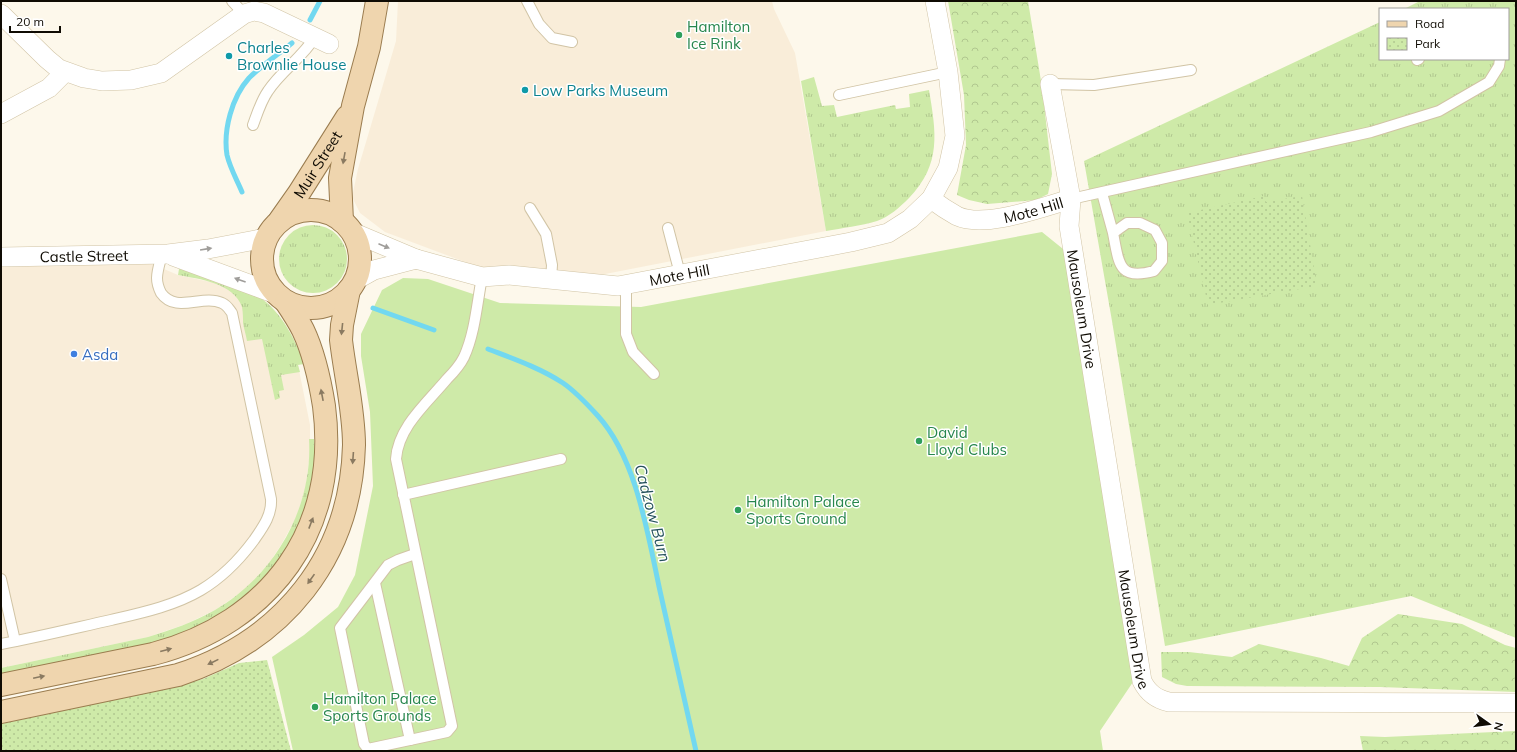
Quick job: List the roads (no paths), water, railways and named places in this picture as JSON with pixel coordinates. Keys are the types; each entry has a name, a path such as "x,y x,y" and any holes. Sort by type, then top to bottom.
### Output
{"main road":[{"name":"Muir Street","path":"347,226 340,178 353,106 369,47 377,1"},
{"name":"Muir Street","path":"273,230 299,193 353,106"},
{"path":"1,685 153,654 194,640 243,612 270,588 289,565 307,534 319,498 327,456 327,437 323,396 312,355 303,331 281,298 269,285 264,274 262,250 273,230 289,215 299,211 311,210 333,214 347,226 358,243 360,256 359,268 352,285 342,325 341,340 354,435 352,467 343,514 336,535 317,571 292,605 264,631 247,643 212,663 178,675 1,712"},
{"path":"281,298 296,306 320,308 341,298 352,285"}],"street":[{"name":"Mote Hill","path":"347,226 416,259 482,277 508,275 618,286 851,242 888,233 910,219 931,199 948,168 955,136 948,72 935,1"},
{"path":"1,14 47,59 65,72 96,80 124,80 161,73 194,49 238,8 260,12 322,41"},
{"path":"1,114 49,88 65,72"},
{"name":"Mote Hill","path":"931,199 958,216 978,220 1002,218 1070,199 1050,84"},
{"name":"Mausoleum Drive","path":"1070,199 1069,226 1142,681 1146,689 1159,699 1169,702 1516,703"},
{"name":"Castle Street","path":"1,257 165,254 208,249 273,230"},
{"name":"Castle Street","path":"165,254 248,283 281,298"},
{"name":"Mote Hill","path":"352,285 374,270 416,259"}],"lane":[{"path":"527,1 539,24 552,38 572,42"},
{"path":"253,125 264,97 269,90 306,50 322,41"},
{"path":"1070,199 1371,132 1438,111 1489,82 1499,66 1500,60"},
{"path":"1050,84 1094,85 1191,70"},
{"path":"839,95 948,72"},
{"path":"1102,193 1120,265 1128,272 1141,275 1154,271 1162,261 1162,243 1155,230 1140,224 1127,223 1113,233"},
{"path":"530,208 546,234 552,265 551,279"},
{"path":"668,228 680,274"},
{"path":"1,644 130,615 172,603 187,597 212,582 235,562 258,534 270,512 271,499 232,313 228,306 220,302 197,301 174,303 164,298 159,290 157,279 165,254"},
{"path":"415,554 388,565 376,583 340,628 364,744 368,749 447,732 451,728 452,723 396,459 397,444 414,418 464,358 472,330 482,277"},
{"path":"626,285 626,334 633,352 654,374"},
{"path":"403,495 561,459"},
{"path":"1,578 15,641"},
{"path":"376,583 410,740"}],"waterway":[{"name":"Cadzow Burn","path":"310,20 320,1"},
{"name":"Cadzow Burn","path":"242,192 227,155 226,135 230,114 238,95 249,78 292,43"},
{"name":"Cadzow Burn","path":"373,308 434,330"},
{"name":"Cadzow Burn","path":"488,349 536,368 563,383 582,399 598,416 611,434 622,454 632,476 645,523 696,751"}],"place":[{"name":"Hamilton Ice Rink","path":"679,35"},
{"name":"Charles Brownlie House","path":"229,56"},
{"name":"Low Parks Museum","path":"525,90"},
{"name":"Asda","path":"74,354"},
{"name":"David Lloyd Clubs","path":"919,441"},
{"name":"Hamilton Palace Sports Ground","path":"738,510"},
{"name":"Hamilton Palace Sports Grounds","path":"315,707"}]}
